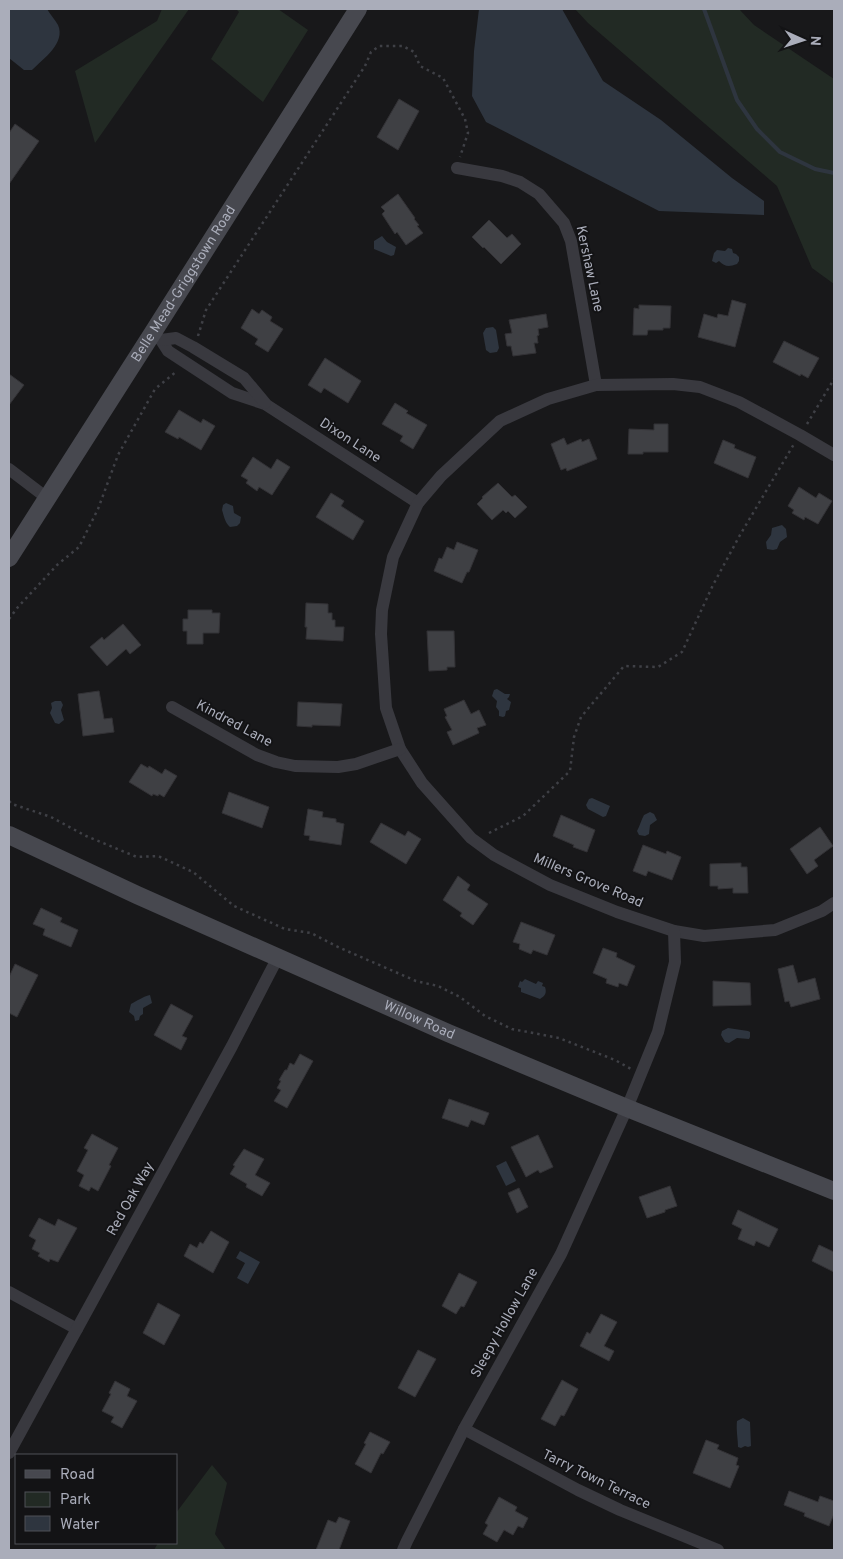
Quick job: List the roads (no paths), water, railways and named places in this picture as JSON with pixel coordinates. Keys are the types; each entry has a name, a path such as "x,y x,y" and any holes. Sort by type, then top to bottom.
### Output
{"street":[{"name":"Belle Mead-Griggstown Road","path":"9,558 47,498 156,337 358,9"},
{"name":"Kershaw Lane","path":"457,168 502,176 520,182 539,194 564,223 571,241 596,385"},
{"name":"Dixon Lane","path":"156,337 168,351 232,394 265,404 418,503"},
{"name":"Dixon Lane","path":"156,337 176,338 244,378 265,404"},
{"name":"Millers Grove Road","path":"834,455 738,402 700,387 673,384 596,385 548,399 500,421 441,476 418,503 393,557 382,610 381,634 386,708 400,749 422,783 470,838 494,855 550,885 617,912 674,930 704,936 775,930 822,911 834,903"},
{"path":"9,469 47,498"},
{"name":"Kindred Lane","path":"172,707 257,755 295,766 338,768 400,749"},
{"name":"Willow Road","path":"9,835 137,895 448,1033 834,1192"},
{"path":"628,1108 658,1032 675,962 674,930"},
{"name":"Red Oak Way","path":"9,1454 232,1046 278,957"},
{"name":"Sleepy Hollow Lane","path":"403,1550 464,1429 560,1254 628,1108"},
{"path":"9,1292 77,1329"},
{"name":"Tarry Town Terrace","path":"464,1429 578,1490 620,1510 718,1550"}],"water":[{"path":"9,9 47,9 58,25 60,32 56,44 47,56 32,70 24,70 9,58"},
{"path":"479,9 562,9 603,81 661,120 732,178 764,201 764,215 659,211 486,122 472,96 474,51"},
{"path":"382,236 387,242 396,247 394,255 391,256 374,249 374,241"},
{"path":"728,248 732,249 733,253 739,257 737,264 727,266 719,261 716,263 712,261 717,250 725,251"},
{"path":"493,327 496,330 499,348 497,352 490,353 486,350 483,333 486,328"},
{"path":"226,503 233,506 234,513 241,517 240,523 237,526 230,527 226,521 222,510 223,505"},
{"path":"782,525 786,529 787,537 780,542 777,549 767,549 766,542 771,535 772,528"},
{"path":"497,689 505,694 510,694 507,699 511,702 509,710 506,711 503,717 499,716 499,711 496,707 497,701 492,696 494,690"},
{"path":"61,701 63,705 61,710 64,720 59,724 55,723 50,713 51,703"},
{"path":"592,798 610,806 606,816 603,817 588,809 586,805 589,799"},
{"path":"650,812 654,814 657,820 650,825 649,834 645,836 639,835 637,831 643,817"},
{"path":"525,979 536,984 538,981 543,983 542,986 545,987 546,991 540,999 521,992 521,988 518,987 520,981 522,982"},
{"path":"150,995 152,1003 143,1008 143,1014 139,1020 135,1021 134,1016 129,1012 131,1004"},
{"path":"728,1028 748,1031 750,1032 750,1037 749,1039 737,1038 729,1043 725,1042 721,1035 722,1031"},
{"path":"506,1161 516,1181 506,1186 496,1166"},
{"path":"240,1251 260,1262 248,1284 237,1278 245,1263 236,1258"},
{"path":"743,1418 750,1422 751,1446 741,1448 738,1447 737,1421"}],"waterway":[{"path":"704,9 737,100 757,129 780,152 815,169 834,173"}]}
